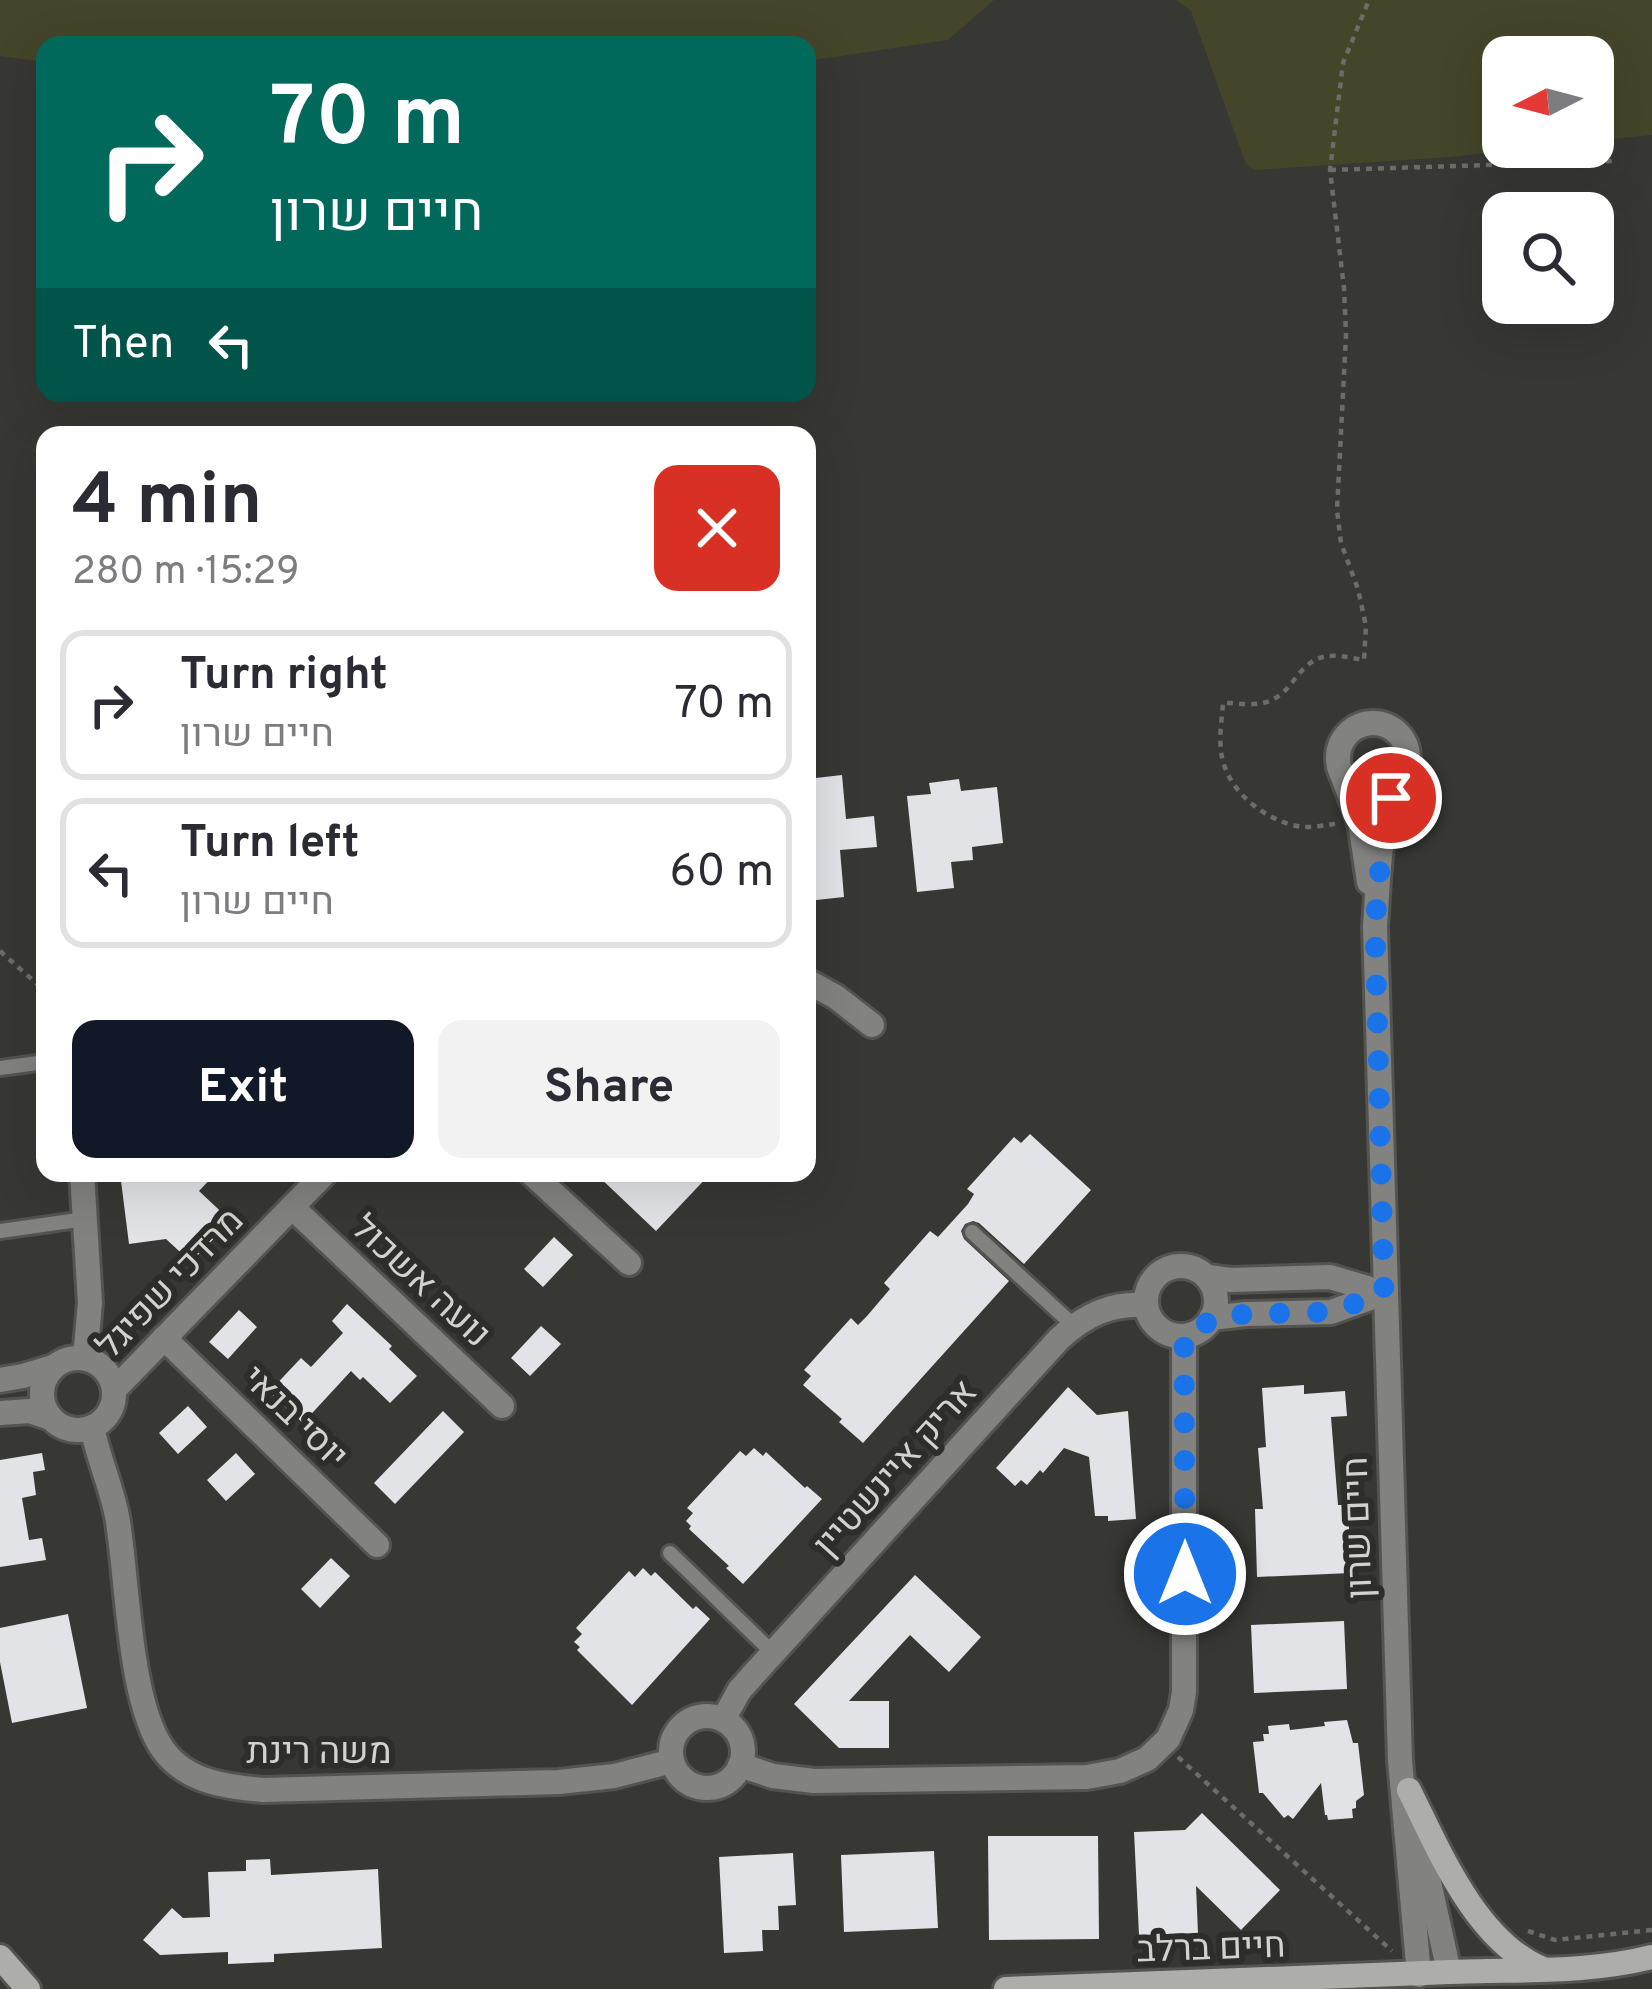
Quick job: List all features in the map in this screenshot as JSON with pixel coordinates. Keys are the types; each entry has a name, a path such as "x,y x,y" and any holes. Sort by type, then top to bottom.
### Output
{"street":[{"path":"1375,723 1395,730 1405,744 1407,765 1400,780 1373,794 1354,788 1343,777 1338,762 1342,740 1354,728 1375,723"},
{"name":"חיים שרון","path":"1343,777 1360,822 1375,926"},
{"name":"חיים שרון","path":"1400,780 1383,831 1375,926 1400,1760 1419,1982"},
{"path":"816,986 872,1024"},
{"path":"83,1182 90,1312 85,1358"},
{"name":"מרדכי שפיגל","path":"114,1390 316,1182"},
{"path":"541,1182 629,1263"},
{"name":"נועה אשכול","path":"292,1207 502,1406"},
{"path":"1207,1277 1216,1297 1211,1318 1200,1330 1184,1336 1158,1328 1146,1304 1150,1283 1166,1268 1188,1266 1207,1277 1231,1280 1330,1277 1384,1293"},
{"path":"1211,1318 1331,1312 1384,1293"},
{"name":"אריק איינשטיין","path":"723,1720 742,1687 772,1653 1074,1326 1109,1307 1146,1304"},
{"path":"740,1765 765,1774 814,1780 1087,1777 1134,1766 1164,1744 1176,1726 1184,1691 1184,1336"},
{"name":"יוסי בנאי","path":"164,1338 377,1545"},
{"path":"0,1380 27,1376 68,1358 85,1358 104,1369 114,1390 109,1412 92,1427 70,1430 32,1412 0,1413"},
{"path":"51,1418 41,1398 44,1380 53,1367"},
{"name":"משה רינת","path":"92,1427 117,1515 146,1714 164,1750 192,1775 235,1788 263,1790 559,1783 672,1762"},
{"path":"703,1716 723,1720 739,1737 740,1765 726,1782 705,1788 684,1780 672,1762 673,1739 683,1725 703,1716"},
{"name":"חיים שרון","path":"1400,1760 1451,1981"},
{"path":"1409,1790 1452,1877 1502,1941 1540,1969 1593,1969 1652,1957"},
{"path":"0,1957 28,1989"},
{"path":"0,1967 4,1989"},
{"name":"חיים ברלב","path":"1006,1989 1451,1981 1593,1969"}],"lane":[{"path":"0,1068 36,1063"},
{"path":"0,1232 85,1219"},
{"path":"972,1232 1074,1326"},
{"path":"670,1553 772,1653"}],"path":[{"path":"1360,822 1301,827 1272,818 1226,776 1221,752 1223,703 1271,700 1315,658 1364,660 1366,626 1341,543 1337,510 1346,335 1330,170 1343,63 1369,0"},
{"path":"1330,170 1482,165"},
{"path":"0,951 36,983"},
{"path":"1164,1744 1419,1982"},
{"path":"1502,1941 1515,1927 1555,1940 1652,1930"}],"green space":[{"path":"0,0 994,0 948,40 816,60 816,36 36,36 36,61 0,56"},
{"path":"1176,0 1652,0 1652,135 1614,139 1614,36 1482,36 1482,154 1256,170 1244,159 1191,11"}],"building":[{"path":"842,775 846,819 874,816 877,847 840,850 844,897 816,900 816,778"},
{"path":"959,779 961,791 997,787 1003,843 972,847 973,860 951,862 954,888 917,892 907,796 931,794 929,783"},
{"path":"1030,1134 1091,1190 1024,1264 979,1223 965,1224 964,1239 1009,1281 863,1443 803,1385 811,1376 804,1370 851,1318 858,1325 867,1316 890,1289 884,1283 930,1231 938,1237 968,1204 974,1194 967,1189 1014,1137 1021,1143"},
{"path":"121,1182 208,1182 199,1191 231,1221 191,1262 166,1239 129,1244"},
{"path":"604,1182 702,1182 656,1231"},
{"path":"554,1237 573,1255 543,1287 524,1269"},
{"path":"347,1304 417,1376 390,1403 351,1371 303,1423 269,1392 301,1358 311,1367 343,1333 332,1321"},
{"path":"239,1310 257,1327 228,1359 209,1342"},
{"path":"541,1326 561,1344 530,1376 511,1358"},
{"path":"1304,1385 1304,1394 1345,1391 1347,1416 1331,1417 1338,1505 1348,1505 1351,1573 1257,1577 1255,1509 1263,1509 1258,1448 1266,1447 1262,1388"},
{"path":"1068,1387 1097,1415 1128,1411 1136,1519 1108,1521 1108,1516 1095,1516 1089,1457 1064,1448 1027,1485 1021,1480 1015,1486 996,1468"},
{"path":"188,1406 207,1427 178,1454 159,1433"},
{"path":"443,1411 464,1432 395,1504 374,1483"},
{"path":"754,1448 763,1456 766,1452 822,1499 743,1584 689,1529 686,1521 693,1513 687,1508 740,1451 746,1456"},
{"path":"42,1453 45,1470 33,1472 36,1495 22,1498 29,1540 42,1538 46,1560 0,1567 0,1460"},
{"path":"236,1453 255,1474 226,1501 207,1480"},
{"path":"331,1558 350,1576 320,1608 301,1589"},
{"path":"643,1568 651,1576 655,1572 710,1619 632,1705 574,1642 582,1634 576,1628 629,1571 635,1577"},
{"path":"915,1575 981,1637 949,1672 910,1635 849,1701 889,1701 889,1748 839,1748 794,1704"},
{"path":"68,1614 87,1708 12,1723 0,1662 0,1628"},
{"path":"1344,1621 1347,1689 1254,1693 1251,1625"},
{"path":"1347,1720 1353,1743 1358,1743 1364,1795 1352,1809 1353,1818 1328,1820 1321,1783 1293,1819 1284,1818 1259,1793 1253,1742 1264,1741 1268,1726 1289,1724 1290,1730"},
{"path":"1202,1813 1280,1890 1241,1930 1196,1886 1198,1933 1139,1935 1134,1832 1185,1830"},
{"path":"988,1836 1098,1836 1099,1939 989,1940"},
{"path":"934,1851 938,1928 844,1932 841,1855"},
{"path":"793,1853 796,1905 778,1906 779,1930 762,1930 763,1951 724,1953 719,1857"},
{"path":"270,1859 271,1875 378,1869 382,1948 274,1954 274,1962 228,1964 228,1952 160,1955 143,1940 172,1908 183,1918 210,1917 208,1872 246,1871 246,1860"}],"route":[{"path":"1185,1574 1184,1336 1200,1330 1211,1318 1331,1312 1384,1293 1375,926 1383,831 1391,798"}]}
